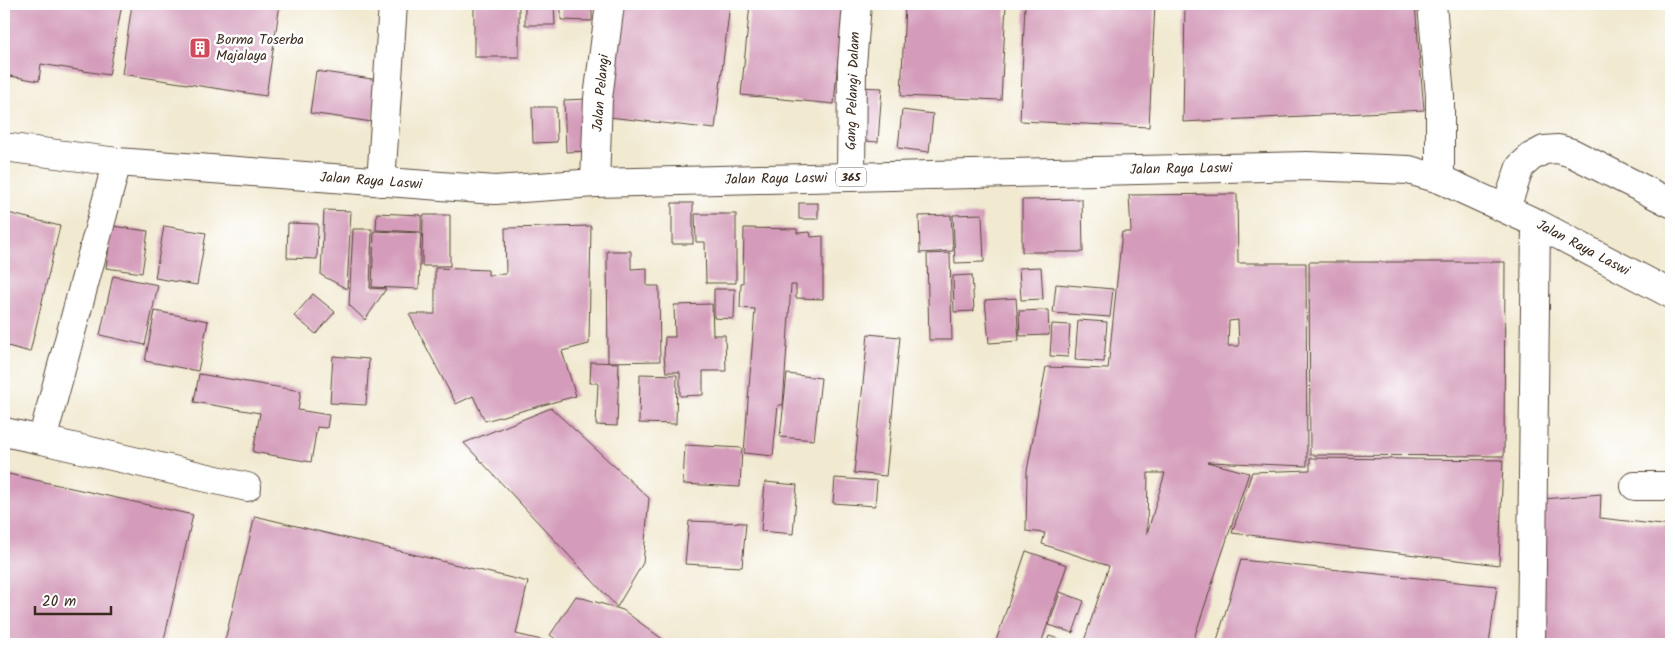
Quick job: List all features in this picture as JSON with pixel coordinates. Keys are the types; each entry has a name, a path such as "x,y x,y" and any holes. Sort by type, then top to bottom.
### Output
{"main road":[{"path":"381,182 393,4"},
{"name":"Jalan Pelangi","path":"596,183 598,98 610,4"},
{"name":"Gang Pelangi Dalam","path":"851,177 852,65 857,4"},
{"path":"1432,4 1440,96 1440,179"},
{"name":"Jalan Raya Laswi","path":"4,147 117,162 495,190 596,183 1307,166 1409,170 1440,179 1506,208 1671,294"},
{"path":"1506,208 1520,167 1531,157 1544,150 1558,149 1572,154 1671,203"},
{"path":"42,440 117,162"},
{"path":"1531,644 1536,223"},
{"path":"4,432 247,487"},
{"path":"1635,486 1671,486"}],"building":[{"path":"4,4 122,4 109,75 41,64 39,81 4,75"},
{"name":"Borma Toserba Majalaya","path":"132,4 280,4 266,96 122,74"},
{"path":"474,4 519,4 519,57 474,57"},
{"path":"525,4 554,4 555,25 525,25"},
{"path":"561,4 592,4 592,21 561,20"},
{"path":"622,4 730,4 715,129 609,117"},
{"path":"750,4 843,4 834,104 741,95"},
{"path":"905,4 1006,4 1001,100 901,96"},
{"path":"1025,4 1155,4 1149,127 1020,121"},
{"path":"1185,4 1415,4 1424,110 1183,122"},
{"path":"316,71 379,80 372,122 310,113"},
{"path":"857,87 882,88 878,142 853,140"},
{"path":"588,99 590,151 566,152 564,100"},
{"path":"532,107 556,107 557,142 533,143"},
{"path":"902,110 933,114 929,152 898,148"},
{"path":"1237,194 1238,263 1306,263 1307,466 1207,462 1249,473 1192,644 1083,644 1109,566 1042,544 1045,533 1026,531 1027,471 1046,367 1108,369 1122,232 1131,232 1129,195","holes":["1238,320 1239,346 1228,346 1229,321","1148,473 1165,473 1147,534"]},
{"path":"1082,199 1083,252 1022,252 1022,200"},
{"path":"672,203 693,203 693,244 672,244"},
{"path":"799,203 818,203 818,219 799,219"},
{"path":"324,210 351,211 347,289 321,275"},
{"path":"4,212 60,226 30,352 4,345"},
{"path":"377,213 421,215 421,232 376,230"},
{"path":"695,214 736,214 736,283 706,283 705,242 696,242"},
{"path":"982,214 984,262 955,263 953,215"},
{"path":"423,215 450,215 450,266 422,266"},
{"path":"951,215 953,251 920,253 919,216"},
{"path":"288,223 318,224 317,259 287,258"},
{"path":"112,226 148,231 142,273 106,268"},
{"path":"164,226 206,233 197,285 155,278"},
{"path":"591,226 589,344 562,351 576,396 485,421 473,396 456,404 409,314 435,314 435,268 488,270 488,275 506,274 505,228"},
{"path":"744,228 797,229 797,233 810,232 811,237 823,236 823,299 796,298 796,285 791,285 783,405 778,405 773,456 744,453 755,309 740,308 741,283 743,283"},
{"path":"353,229 372,229 370,288 386,289 365,320 349,305"},
{"path":"374,231 421,233 419,289 372,287"},
{"path":"607,251 631,251 631,269 647,268 647,286 659,286 660,361 608,362"},
{"path":"950,253 952,340 929,340 927,254"},
{"path":"1309,262 1505,262 1504,456 1310,455"},
{"path":"1041,267 1043,299 1021,300 1019,268"},
{"path":"972,275 974,311 954,312 953,276"},
{"path":"113,276 158,285 145,345 100,335"},
{"path":"1056,284 1113,289 1110,317 1053,313"},
{"path":"714,289 735,289 734,319 714,318"},
{"path":"313,294 335,312 316,334 294,316"},
{"path":"1016,298 1019,341 989,343 985,300"},
{"path":"712,304 713,335 725,335 726,371 703,371 703,395 680,396 680,372 666,372 664,356 665,337 675,337 674,305"},
{"path":"1048,310 1049,335 1020,336 1019,311"},
{"path":"155,311 208,321 198,371 145,361"},
{"path":"1078,320 1107,322 1104,362 1075,360"},
{"path":"1052,324 1070,325 1068,357 1050,356"},
{"path":"868,334 900,337 886,476 854,473"},
{"path":"333,356 369,359 366,405 330,403"},
{"path":"591,362 619,363 617,426 596,425 598,383 590,383"},
{"path":"199,374 301,391 298,410 329,415 327,428 317,427 311,462 253,452 260,413 194,402"},
{"path":"640,374 677,375 676,424 639,423"},
{"path":"787,374 821,378 814,440 780,437"},
{"path":"551,408 649,498 643,563 617,607 464,443"},
{"path":"685,445 742,448 740,487 683,484"},
{"path":"1310,458 1503,460 1499,565 1232,533 1252,472 1310,470"},
{"path":"4,473 193,515 163,644 4,644"},
{"path":"835,478 877,481 875,506 833,503"},
{"path":"765,482 797,485 793,534 761,531"},
{"path":"1601,494 1600,518 1671,526 1671,640 1609,644 1543,644 1533,500"},
{"path":"255,516 528,582 516,634 546,641 545,644 224,644"},
{"path":"689,521 746,523 742,567 685,564"},
{"path":"1026,551 1067,565 1041,644 995,644"},
{"path":"1241,560 1497,586 1489,644 1216,644"},
{"path":"1060,592 1084,601 1073,633 1049,625"},
{"path":"576,596 623,610 669,644 563,644 550,635"},
{"path":"1049,636 1072,643 1046,644"}],"place":[{"name":"Borma Toserba Majalaya","path":"200,48"}]}
